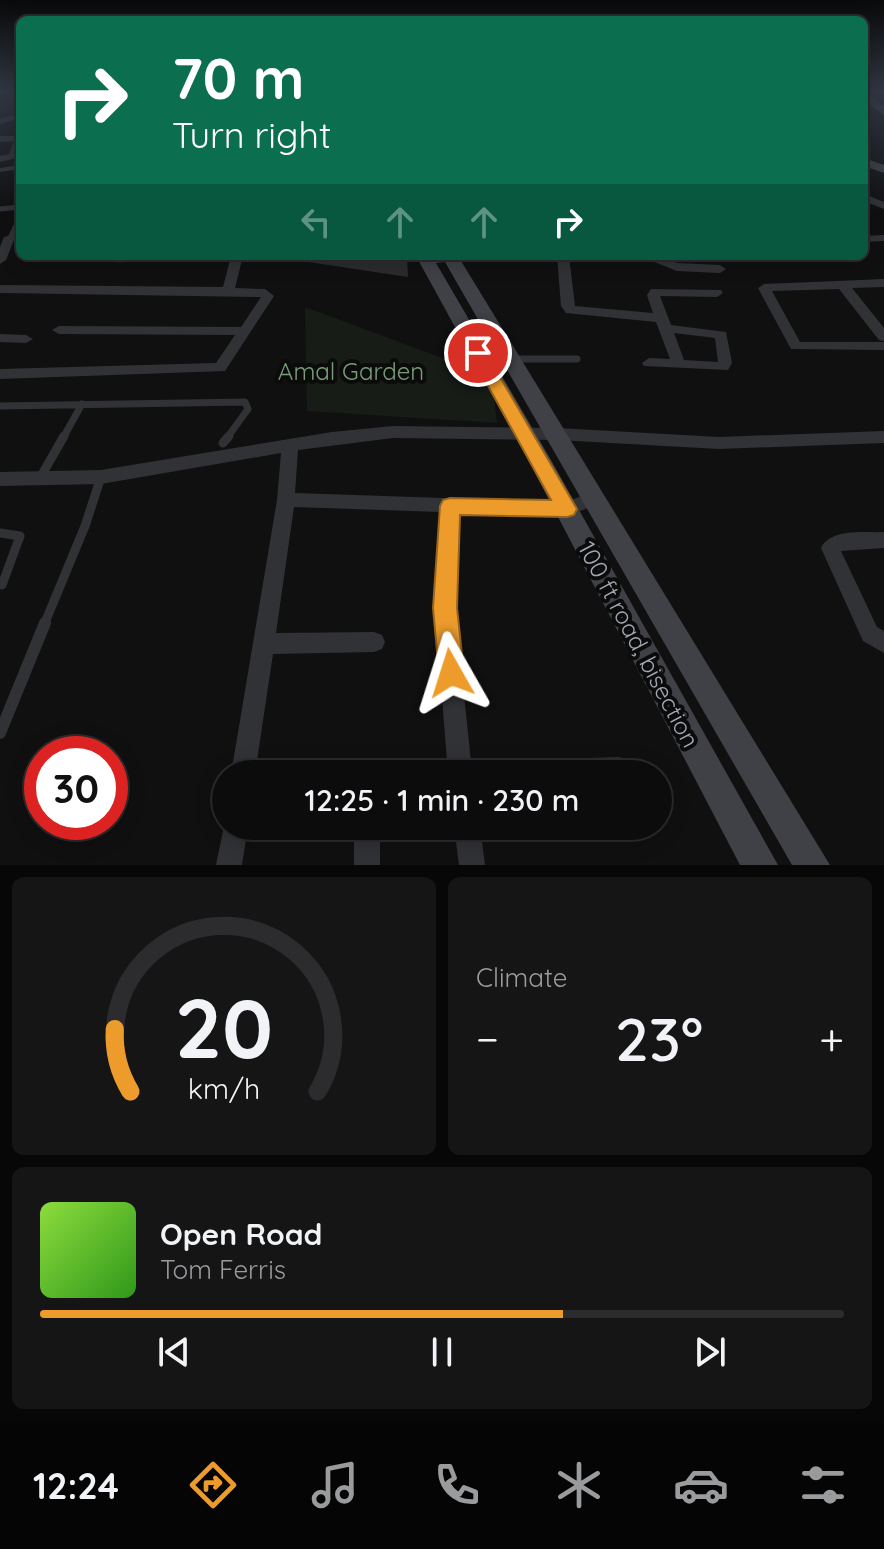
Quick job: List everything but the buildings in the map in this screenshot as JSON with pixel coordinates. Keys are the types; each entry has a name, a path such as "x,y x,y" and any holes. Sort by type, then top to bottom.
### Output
{"street":[{"path":"0,260 16,236"},
{"path":"228,291 236,260"},
{"name":"100 ft road, bisection","path":"435,260 511,359 558,434 812,865"},
{"name":"100 ft road, bisection","path":"435,260 525,435 760,865"},
{"path":"563,260 567,306 571,310 721,335 723,367 649,363"},
{"path":"657,260 677,267 720,269"},
{"path":"884,283 764,288 796,346 884,346"},
{"path":"842,284 884,337"},
{"path":"0,289 268,294 220,368 0,374"},
{"path":"678,363 653,295 655,292 717,293"},
{"path":"59,330 244,331"},
{"path":"0,338 26,339"},
{"path":"0,479 101,477 290,445 393,432 558,434 719,443 884,437"},
{"path":"245,760 286,500 290,445"},
{"path":"286,500 567,509 595,498"},
{"path":"450,506 445,608 459,760"},
{"path":"884,540 839,542 830,548 870,634 884,643"},
{"path":"263,644 374,642"},
{"path":"229,865 233,840"},
{"path":"367,840 367,865"},
{"path":"469,840 472,865"}],"lane":[{"path":"0,170 6,162"},
{"path":"511,359 577,359"},
{"path":"0,406 245,402 248,409 223,443"},
{"path":"39,479 82,404"},
{"path":"0,733 85,526 101,477"},
{"path":"0,533 20,536 2,585"}],"green space":[{"name":"Amal Garden","path":"305,307 491,376 497,423 307,411"}],"route":[{"path":"451,673 445,608 450,506 567,509 478,353"}]}
